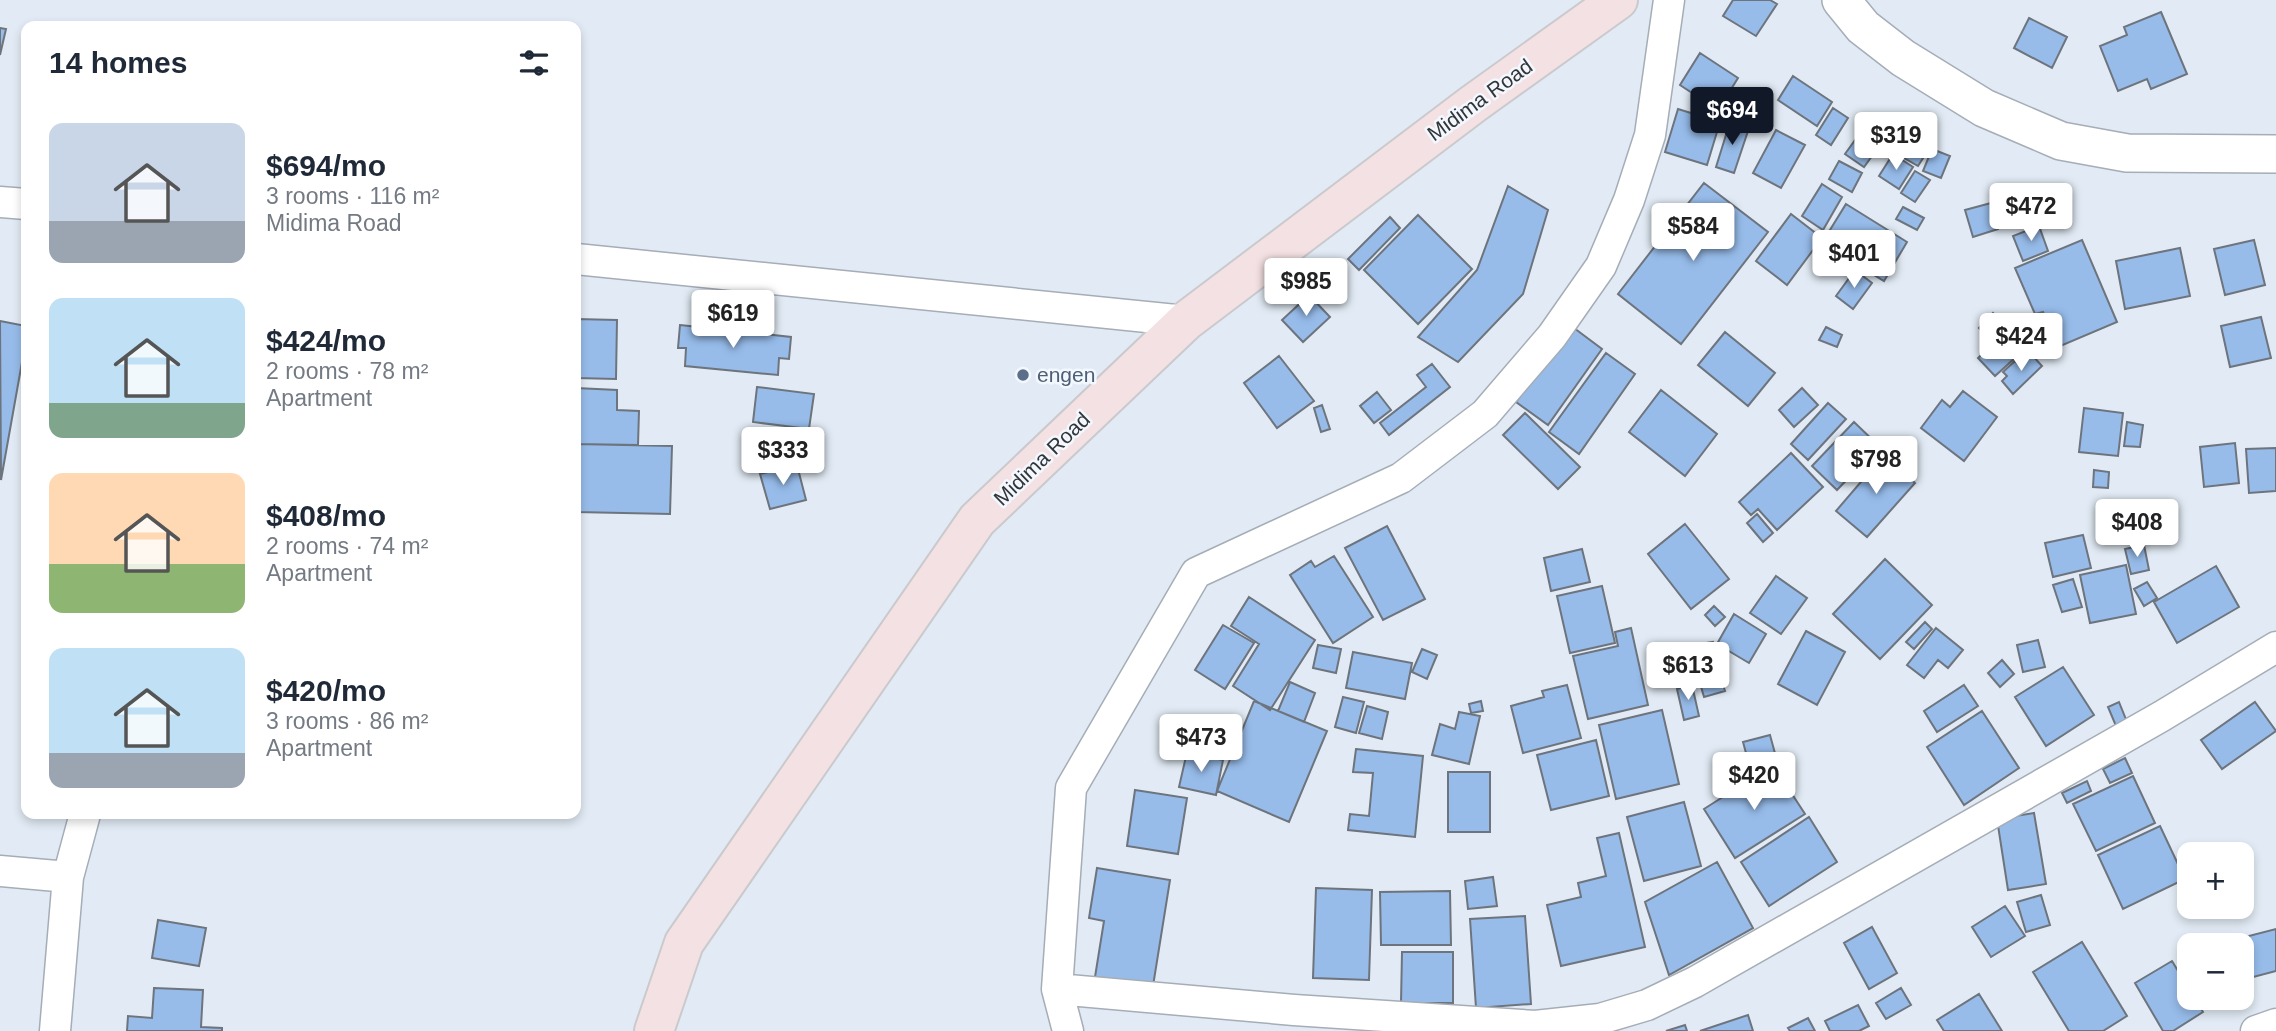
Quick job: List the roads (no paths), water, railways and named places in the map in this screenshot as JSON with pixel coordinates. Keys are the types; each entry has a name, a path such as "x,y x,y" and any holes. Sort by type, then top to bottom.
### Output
{"main road":[{"name":"Midima Road","path":"654,1031 684,943 977,520 1186,321 1473,104 1618,0"}],"street":[{"path":"1068,1031 1057,989 1071,788 1196,573 1401,478 1485,414 1552,336 1601,267 1629,200 1650,135 1669,0"},
{"path":"1841,0 1863,27 1903,58 1984,108 2061,141 2127,153 2276,154"},
{"path":"0,202 21,204"},
{"path":"581,260 1186,321"},
{"path":"1057,989 1294,1010 1535,1026 1600,1019 1647,1005 1696,982 2162,716 2276,647"},
{"path":"55,1031 68,877 84,819"},
{"path":"0,871 68,877"},
{"path":"2256,1031 2276,1024"}],"place":[{"name":"engen","path":"1023,375"}]}
